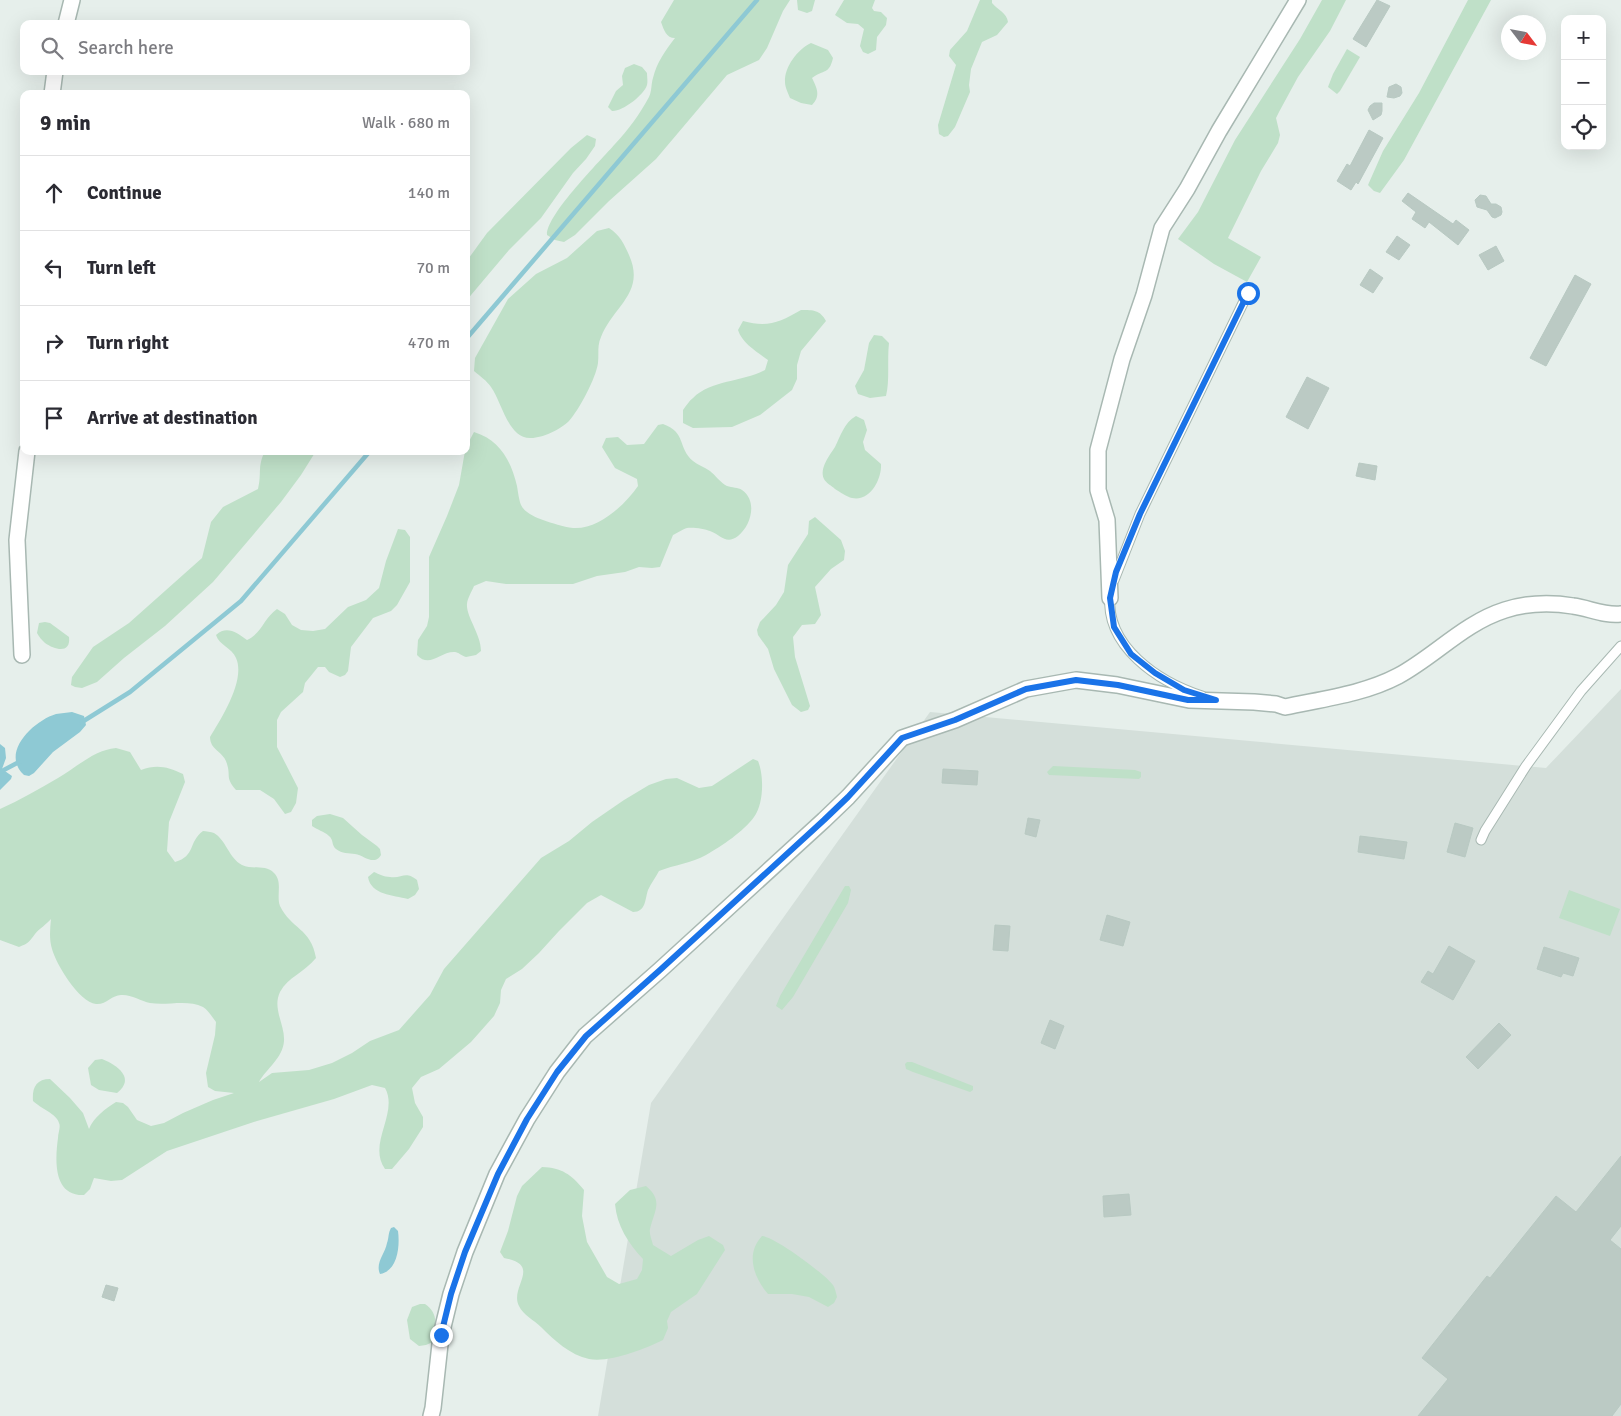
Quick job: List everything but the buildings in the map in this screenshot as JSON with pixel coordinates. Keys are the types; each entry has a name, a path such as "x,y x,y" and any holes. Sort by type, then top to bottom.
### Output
{"street":[{"path":"67,20 72,0"},
{"path":"1110,598 1107,520 1098,490 1098,450 1122,360 1144,295 1162,228 1187,190 1219,131 1298,0"},
{"path":"53,90 54,75"},
{"path":"22,655 17,540 26,455"},
{"path":"430,1416 434,1408 441,1335 451,1294 465,1252 498,1174 527,1119 557,1072 586,1036 824,820 848,797 902,738 955,720 1026,689 1076,680 1118,685 1188,700 1276,704 1285,707 1358,691 1397,677 1479,620 1506,610 1538,603 1573,606 1611,615 1621,614"}],"lane":[{"path":"1216,700 1184,690 1155,673 1131,654 1114,627 1110,598 1116,572 1140,514 1248,293"},
{"path":"1482,840 1485,831 1526,766 1581,691 1621,646"}],"shaded area":[{"path":"1621,689 1621,1416 598,1416 651,1103 930,712 1546,768"}],"green space":[{"path":"674,0 790,0 783,11 767,48 759,60 727,75 656,159 609,201 575,235 564,242 555,240 547,235 555,215 575,188 620,139 642,110 649,97 657,67 675,38 667,35 661,22"},
{"path":"797,0 815,0 812,11 807,13 798,10"},
{"path":"844,0 875,0 872,8 874,11 881,12 887,18 886,25 877,37 876,50 868,54 863,52 860,46 864,29 858,24 847,23 835,15"},
{"path":"980,0 992,0 992,3 1004,14 1008,22 997,35 982,42 971,69 970,92 955,127 948,136 944,137 939,134 938,125 956,65 949,56 950,50 967,31"},
{"path":"1322,0 1346,0 1330,31 1298,77 1276,118 1280,135 1278,143 1261,171 1228,238 1261,257 1247,282 1214,264 1178,239 1198,212 1235,140 1300,39"},
{"path":"1468,0 1491,0 1404,160 1380,193 1374,191 1368,185 1383,151 1419,93"},
{"path":"811,43 828,50 833,58 830,67 826,71 812,78 817,89 817,95 812,105 790,98 785,82 787,70 793,59"},
{"path":"1347,49 1360,57 1337,94 1328,87"},
{"path":"634,64 642,67 647,73 647,85 642,93 632,102 621,109 612,111 608,107 616,91 623,85 622,76 625,68"},
{"path":"587,135 596,139 595,146 586,159 573,173 541,218 509,250 470,296 470,256 487,233 571,148"},
{"path":"609,228 619,237 629,255 633,268 631,289 606,326 600,340 597,369 586,394 573,416 561,427 546,435 536,438 523,437 511,426 489,385 474,371 475,358 508,299 536,274 567,258 597,231"},
{"path":"801,310 816,311 826,321 801,351 797,365 797,379 792,390 760,415 732,427 693,428 683,423 683,410 700,392 718,384 747,377 765,370 768,360 750,347 740,335 738,330 743,321 760,324 774,323"},
{"path":"874,335 882,336 889,343 888,384 886,396 870,398 858,394 855,386 864,370 869,343"},
{"path":"856,416 864,420 867,430 863,442 865,450 881,464 881,470 874,488 869,493 858,498 850,497 835,489 825,480 823,475 826,462 843,430 848,422"},
{"path":"663,424 676,432 685,451 693,461 710,471 725,485 740,489 747,495 750,500 751,513 743,532 730,540 708,530 687,528 673,535 660,567 639,567 625,572 597,576 573,584 506,584 486,581 474,586 467,604 467,609 479,638 481,651 476,655 466,657 456,652 450,652 431,660 422,659 417,655 418,640 427,626 429,617 429,557 459,485 464,455 470,455 470,440 474,432 491,440 508,460 517,486 520,503 525,510 543,520 561,526 582,528 601,521 610,515 626,501 638,486 637,479 615,468 602,447 606,438 618,437 627,445 644,444 658,425"},
{"path":"263,455 314,455 281,502 213,582 165,626 97,682 82,688 71,685 72,677 93,647 129,623 202,558 211,522 223,507 258,489"},
{"path":"815,517 841,540 845,551 844,560 831,569 815,587 821,615 815,624 802,625 793,637 795,657 810,706 808,710 801,712 792,705 774,669 768,649 758,635 757,630 760,622 776,605 784,592 788,565 808,534 809,521"},
{"path":"398,529 405,530 410,537 410,582 397,605 391,611 373,618 351,647 348,671 345,675 340,677 329,672 325,667 318,667 305,683 303,692 281,712 277,720 277,747 298,788 296,803 291,812 285,814 274,799 260,790 236,790 229,779 226,761 212,745 210,739 231,699 238,677 236,658 216,635 228,630 247,640 256,633 277,609 285,614 292,625 301,630 325,629 348,607 366,600 379,588 386,561"},
{"path":"39,623 50,623 69,637 68,646 58,649 42,640 37,633"},
{"path":"116,748 130,752 141,770 162,767 183,774 185,782 169,822 167,851 175,862 186,856 198,835 203,831 214,833 242,865 271,870 274,873 279,884 280,906 284,914 310,940 316,958 287,982 280,992 277,1004 284,1035 283,1047 281,1053 259,1082 272,1073 309,1070 332,1063 370,1041 399,1030 430,995 444,969 541,858 569,841 592,822 649,785 666,779 677,778 699,788 712,786 753,759 758,761 760,767 762,789 760,805 754,817 745,828 726,843 706,855 659,871 649,887 643,907 640,910 633,912 601,895 587,903 522,969 506,979 501,990 500,1003 494,1016 471,1042 439,1069 421,1077 412,1088 415,1103 423,1117 423,1127 409,1149 392,1169 385,1169 380,1159 379,1149 388,1108 388,1098 385,1088 372,1085 334,1099 257,1121 167,1151 122,1180 111,1181 94,1178 90,1189 84,1195 74,1194 66,1190 61,1183 56,1156 60,1125 55,1117 33,1101 34,1088 38,1083 45,1079 50,1079 83,1113 89,1129 104,1110 116,1102 123,1103 137,1120 151,1126 164,1123 213,1100 234,1093 215,1091 208,1087 206,1073 215,1035 216,1022 203,1007 190,1003 150,1003 124,995 118,995 100,1004 89,1002 69,981 54,956 50,942 51,919 28,942 19,947 0,940 0,809 65,774 93,755"},
{"path":"1053,766 1135,770 1141,772 1141,777 1139,779 1049,775 1047,772"},
{"path":"330,814 343,818 377,846 380,849 381,855 379,858 370,860 358,855 338,851 329,836 312,826 312,820 317,816"},
{"path":"374,872 388,877 406,875 413,877 417,880 419,889 415,895 408,899 378,891 370,883 368,877"},
{"path":"845,886 849,886 851,890 848,903 793,997 782,1010 776,1006 780,996"},
{"path":"1569,890 1620,909 1610,936 1559,918"},
{"path":"102,1059 118,1068 125,1077 125,1082 117,1093 99,1090 91,1085 88,1068 95,1060"},
{"path":"912,1062 973,1086 973,1090 970,1092 913,1072 906,1069 905,1064"},
{"path":"542,1167 561,1170 575,1180 584,1190 582,1216 587,1242 607,1277 619,1284 637,1279 642,1270 643,1259 624,1234 616,1212 615,1204 630,1190 646,1186 652,1191 656,1201 650,1229 653,1245 671,1256 698,1240 709,1236 723,1245 725,1250 697,1294 671,1312 667,1321 668,1328 663,1340 637,1351 616,1357 597,1360 589,1359 575,1354 563,1346 521,1309 517,1299 523,1271 521,1266 515,1261 504,1258 500,1252 508,1231 517,1196 522,1186"},
{"path":"762,1236 788,1249 828,1280 834,1286 837,1297 834,1303 828,1307 809,1297 792,1294 768,1294 759,1281 753,1266 754,1250"},
{"path":"425,1304 433,1312 435,1326 433,1342 419,1346 410,1339 407,1320 412,1307"}],"water":[{"path":"72,712 84,716 86,725 80,732 53,752 34,773 29,776 24,775 18,766 16,757 22,739 38,723 47,718 56,714"},
{"path":"0,744 5,748 6,758 2,769 12,776 0,790"},
{"path":"394,1227 398,1231 399,1237 396,1257 391,1268 380,1274 379,1262 386,1247 390,1230"}],"waterway":[{"path":"470,334 757,0"},
{"path":"82,722 130,692 241,601 367,455"},
{"path":"0,772 19,762"}],"route":[{"path":"441,1335 451,1294 465,1252 498,1174 527,1119 557,1072 586,1036 788,854 848,797 902,738 955,720 1026,689 1058,682 1076,680 1118,685 1188,700 1216,700 1184,690 1155,673 1131,654 1114,627 1110,598 1116,572 1140,514 1248,293"}]}
